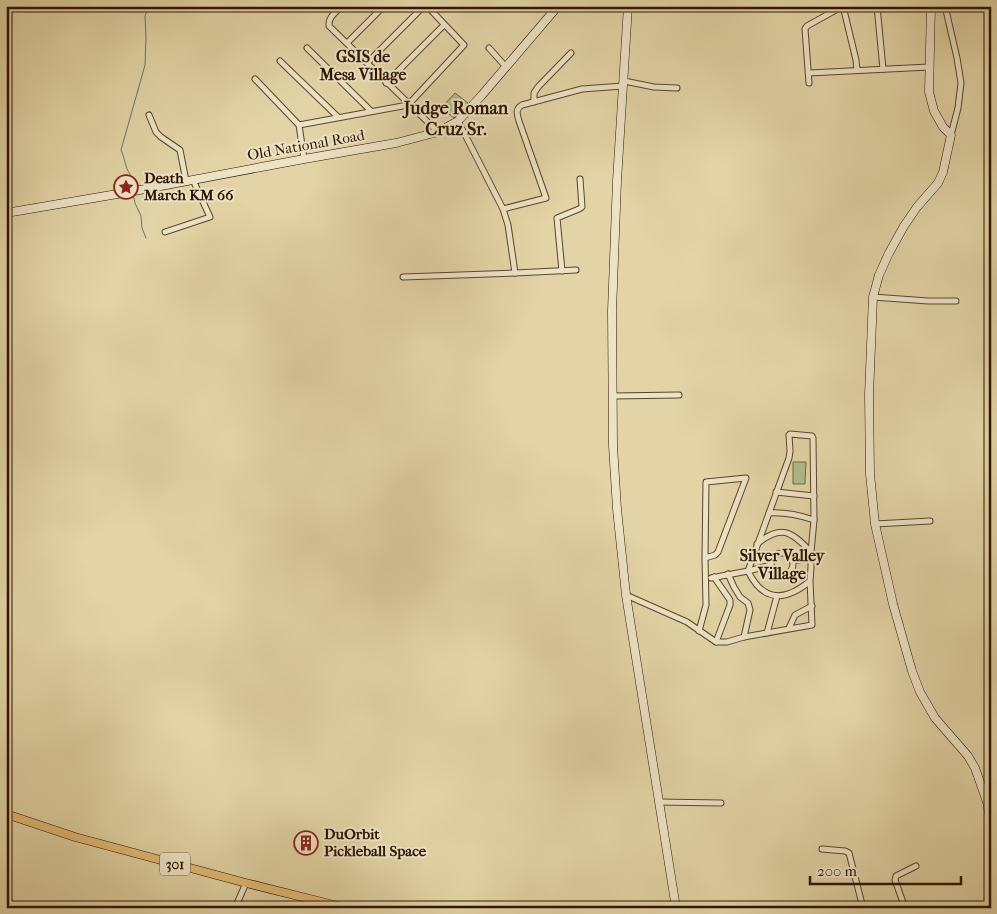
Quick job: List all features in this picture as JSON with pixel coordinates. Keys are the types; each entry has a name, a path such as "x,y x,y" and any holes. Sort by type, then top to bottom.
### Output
{"main road":[{"name":"301","path":"6,814 76,837 346,908"}],"street":[{"path":"342,6 331,17 330,26 408,105 438,132"},
{"path":"347,43 384,6"},
{"path":"299,125 408,105 464,45 426,6 366,63"},
{"name":"Old National Road","path":"6,213 396,143 438,132 458,121 558,6"},
{"path":"628,6 617,181 612,311 613,446 626,595 676,908"},
{"path":"809,84 805,32 807,26 842,6 857,70"},
{"path":"877,6 883,69"},
{"path":"931,6 929,92 934,111 950,135"},
{"path":"945,6 961,83 958,108 950,135 943,172 938,183 904,226 888,253 873,297 869,395 870,474 875,524 893,604 912,671 920,692 931,712 968,756 975,768 987,802 991,823"},
{"path":"386,83 444,25"},
{"path":"307,48 371,111"},
{"path":"489,48 506,67"},
{"path":"534,102 534,93 538,87 571,53"},
{"path":"280,61 338,117"},
{"path":"809,73 929,67"},
{"path":"255,79 299,125 304,159"},
{"path":"503,209 546,198 516,112 518,107 582,89 624,83 677,88"},
{"path":"149,115 156,132 180,150 190,180 210,217 165,232"},
{"path":"458,121 503,209 508,225 515,274"},
{"path":"562,271 557,218 579,210 582,207 580,179"},
{"path":"403,277 515,274 576,270"},
{"path":"873,297 956,301"},
{"path":"613,396 679,395"},
{"path":"626,595 687,622 716,642 727,642 744,637 812,625 810,581 814,520 814,438 812,436 789,435 789,458 756,544 748,571 753,582 760,589 766,594 777,596 804,587 810,581"},
{"path":"699,630 706,605 705,558 706,482 746,478 718,552 705,558"},
{"path":"776,492 814,496"},
{"path":"769,513 781,512 814,520"},
{"path":"875,524 930,521"},
{"path":"756,544 766,537 782,532 792,534 798,538 811,555"},
{"path":"782,553 788,555 792,561 792,568 784,574 774,571 771,565 775,555 782,553"},
{"path":"792,561 811,555"},
{"path":"706,579 771,565"},
{"path":"728,574 740,597 748,602 750,610 744,637"},
{"path":"714,577 730,600 730,605 716,642"},
{"path":"767,633 777,596"},
{"path":"789,628 795,615 812,606"},
{"path":"659,802 720,803"},
{"path":"822,849 849,852 863,908"},
{"path":"906,908 895,880 896,876 916,866"},
{"path":"235,908 246,883"}],"green space":[{"path":"455,93 468,103 454,118 441,108"},
{"path":"793,462 806,462 805,484 793,484"}],"waterway":[{"path":"133,188 121,150 145,65 145,16 149,6"},
{"path":"133,194 146,238"}],"place":[{"name":"Death March KM 66","path":"126,187"},
{"name":"DuOrbit Pickleball Space","path":"306,843"}],"district":[{"name":"GSIS de Mesa Village","path":"363,65"},
{"name":"Judge Roman Cruz Sr.","path":"456,118"},
{"name":"Silver Valley Village","path":"782,564"}]}
